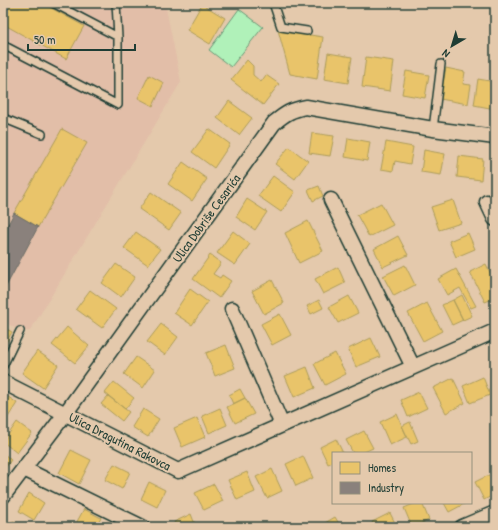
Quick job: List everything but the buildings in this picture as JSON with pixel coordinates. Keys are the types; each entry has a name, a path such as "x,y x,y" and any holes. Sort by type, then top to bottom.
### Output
{"street":[{"name":"Ulica Dobriše Cesarića","path":"3,496 65,414 274,123 280,118 292,110 306,107 433,129 495,137"},
{"path":"331,200 413,368"},
{"path":"487,202 495,219"},
{"path":"232,309 282,425"},
{"name":"Ulica Dragutina Rakovca","path":"3,382 178,471 495,331"},
{"path":"24,469 142,527"},
{"path":"462,527 495,513"}],"lane":[{"path":"53,3 118,37"},
{"path":"3,45 118,105 118,37 116,3"},
{"path":"273,3 281,27 307,31"},
{"path":"433,129 441,64"},
{"path":"3,118 42,134"},
{"path":"3,366 20,331"}],"shaded area":[{"path":"3,3 165,3 181,82 30,331 20,331 3,321"}],"green space":[{"path":"239,9 263,27 231,67 209,50"}]}
